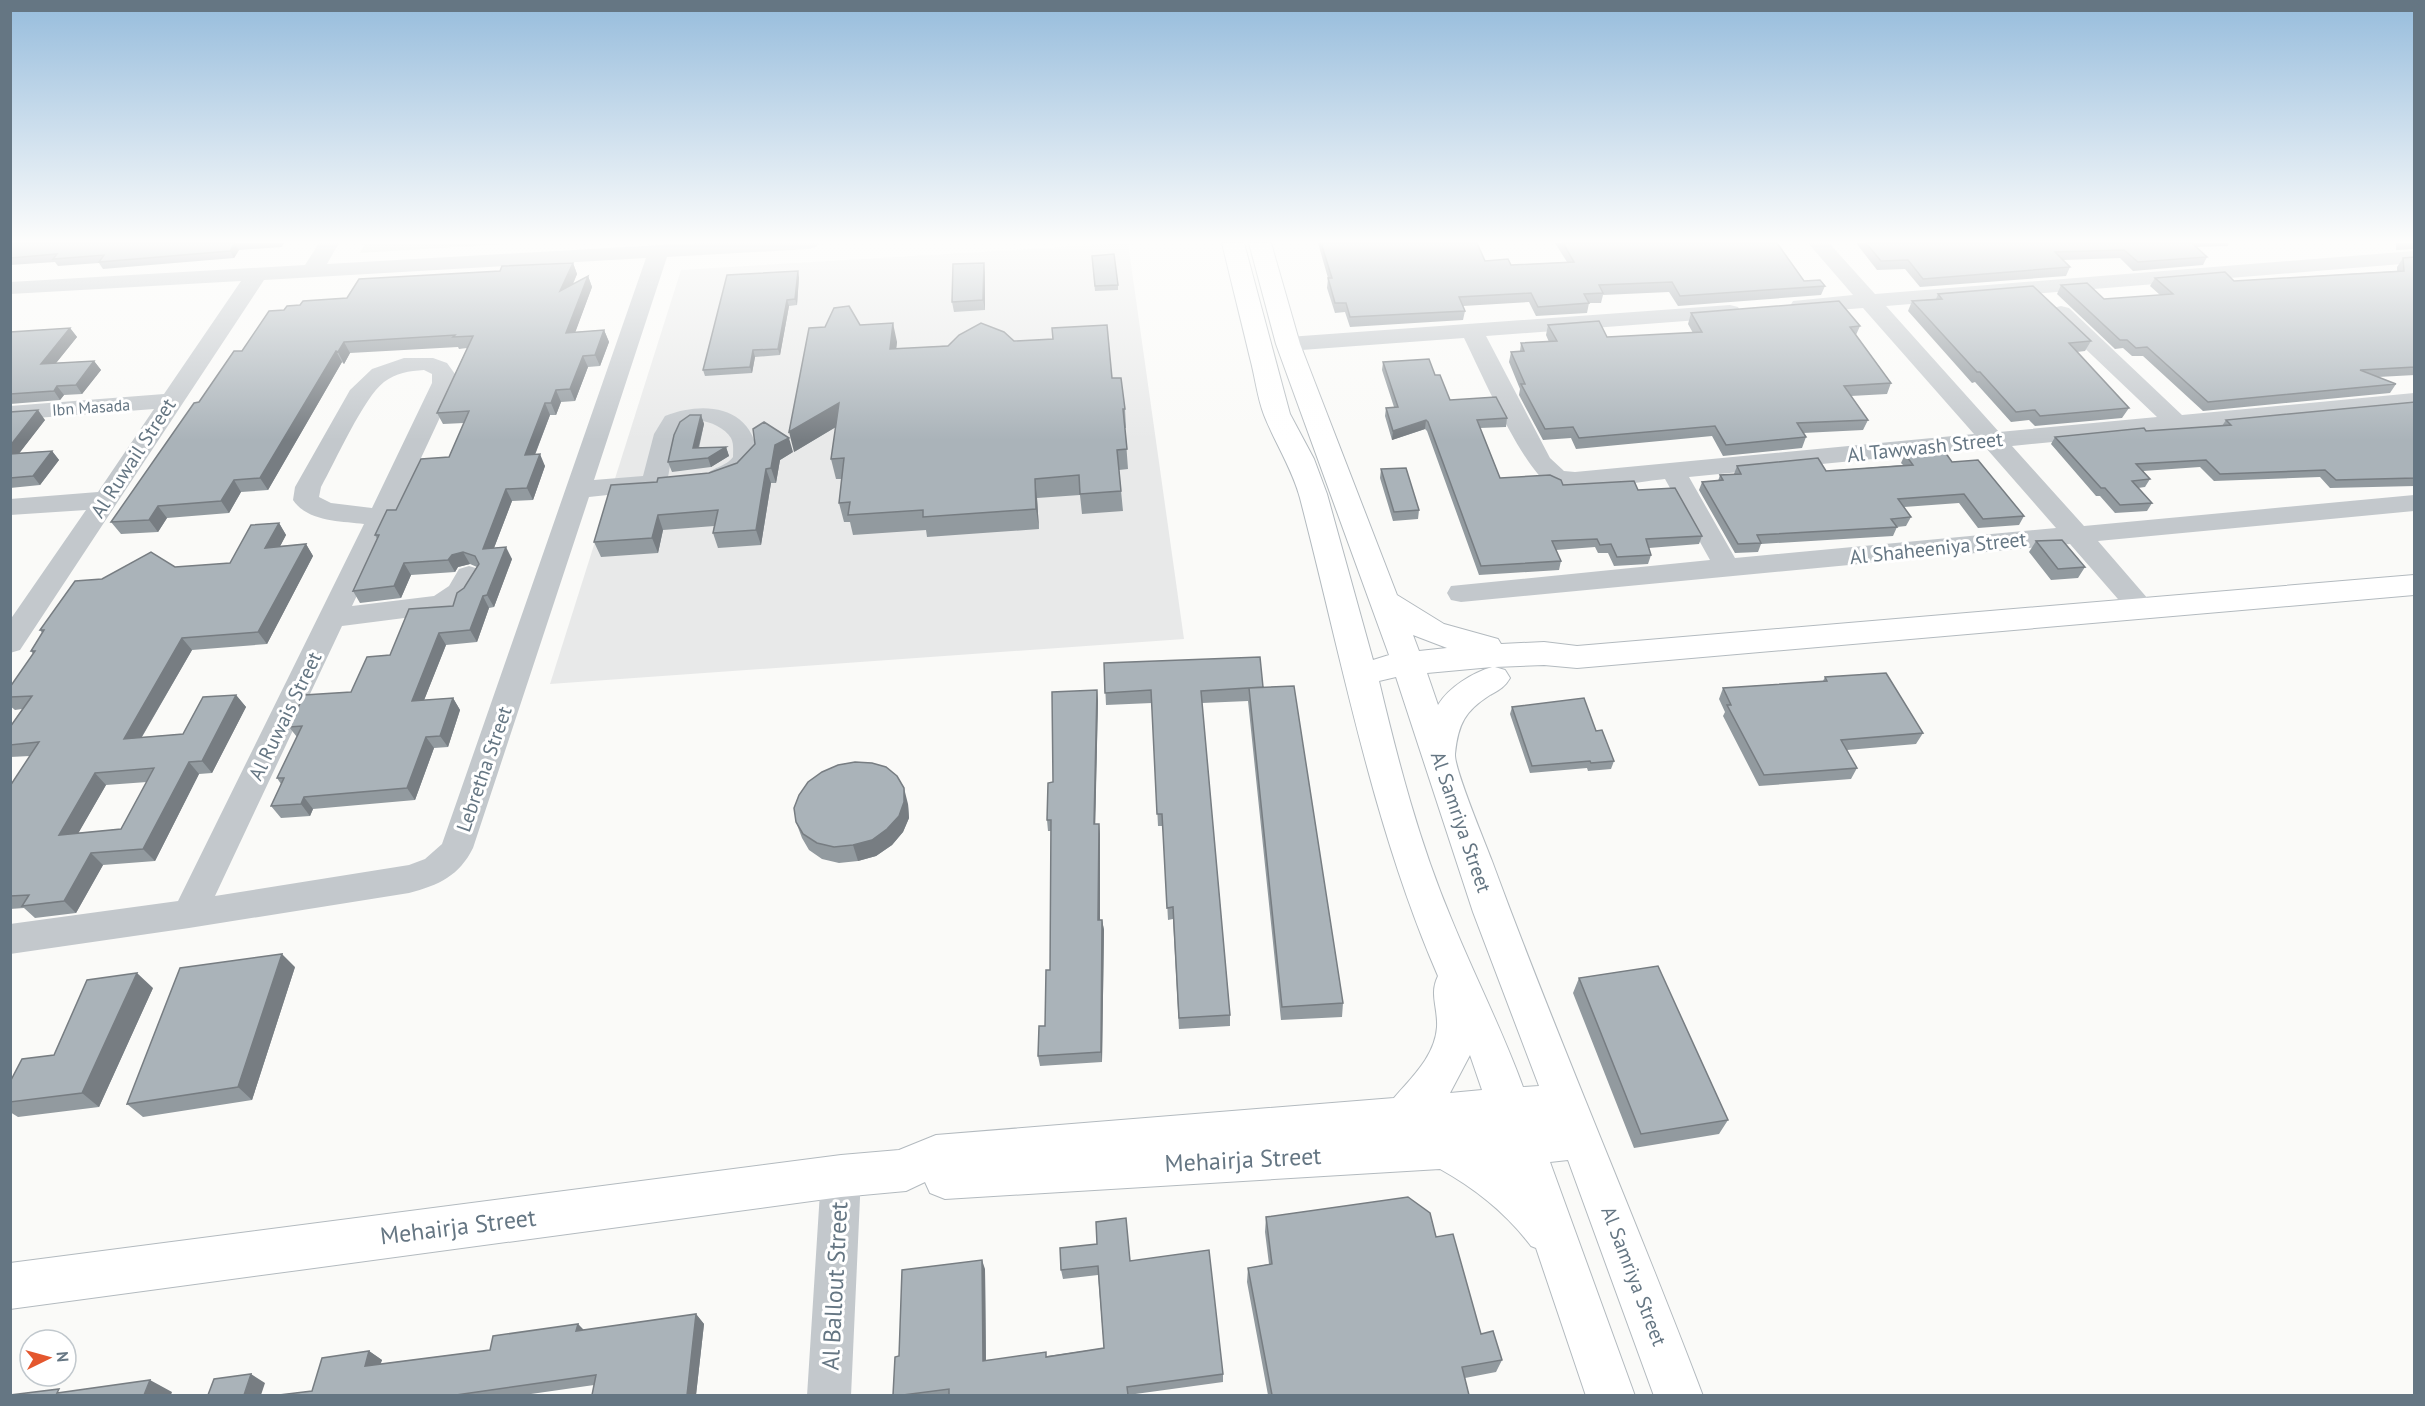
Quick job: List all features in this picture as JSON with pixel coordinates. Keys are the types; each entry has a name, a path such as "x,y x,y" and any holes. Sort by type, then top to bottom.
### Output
{"street":[{"name":"Al Ruwail Street","path":"10,643 234,309"},
{"name":"Lebretha Street","path":"10,939 189,914 410,879 439,869 450,860 457,848 639,309"},
{"name":"Al Samriya Street","path":"1251,309 1273,399 1283,428 1307,477 1361,674 1380,756 1431,917 1486,1041 1611,1395"},
{"name":"Al Samriya Street","path":"1268,309 1287,344 1385,600 1492,912 1679,1395"},
{"path":"1876,309 2141,607"},
{"path":"2057,309 2176,422"},
{"path":"1287,344 1753,310"},
{"name":"Al Tawwash Street","path":"1472,332 1540,462 1557,478 1575,480 2415,400"},
{"name":"Al Ruwais Street","path":"189,914 332,618 444,383 445,375 441,368 434,364 402,366 386,370 373,378 362,390 308,488 306,500 325,511 380,517"},
{"name":"Ibn Masada","path":"10,413 171,401"},
{"path":"578,490 687,480 726,475 738,468 746,457 743,438 722,417 694,414 674,421 666,434 654,483"},
{"path":"1674,472 1728,569"},
{"path":"10,507 106,500"},
{"name":"Al Shaheeniya Street","path":"1461,593 2415,503"},
{"path":"332,618 441,605 459,592 469,575"},
{"path":"1361,674 1388,684 1412,675 1521,654 1563,653 1577,657 2415,585"},
{"path":"1385,600 1433,633 1454,641 1521,654"},
{"path":"1412,675 1494,678 1567,664 1577,657"},
{"path":"1438,758 1441,730 1448,712 1461,699 1494,678"},
{"path":"1404,1117 1435,1082 1451,1056 1456,1038 1457,1005 1431,917"},
{"name":"Mehairja Street","path":"10,1286 842,1176 906,1170 921,1160 936,1156 1404,1117 1516,1126"},
{"name":"Mehairja Street","path":"906,1170 921,1177 936,1178 1440,1148 1516,1126 1574,1120"},
{"path":"1440,1148 1468,1161 1494,1178 1541,1223 1561,1250"},
{"name":"Al Ballout Street","path":"829,1395 842,1176"}],"shaded area":[{"path":"669,309 1137,309 1184,639 550,684"}],"building":[{"path":"575,309 566,333 604,330 595,355 583,356 570,389 556,390 551,403 545,403 525,455 540,454 527,488 506,489 483,549 506,547 470,630 439,633 412,701 453,698 440,736 426,737 407,788 304,797 301,804 271,806 284,778 277,778 302,726 289,727 304,695 351,692 367,657 390,655 409,609 453,606 457,593 464,588 479,564 475,556 463,552 452,555 448,560 404,563 394,586 353,591 379,535 375,535 387,510 396,510 421,459 449,457 469,411 437,413 473,336 453,337 455,335 344,342 338,352 336,351 260,478 234,480 221,501 158,506 149,520 111,522 194,403 199,402 234,351 242,351 269,311"},
{"path":"719,309 785,309 778,349 753,350 750,367 703,370"},
{"path":"834,309 851,309 860,325 893,323 890,349 948,346 959,335 981,323 1004,332 1014,341 1053,339 1052,328 1107,325 1112,378 1121,378 1125,409 1123,409 1127,449 1117,450 1121,491 1080,494 1079,475 1035,479 1036,509 923,517 923,510 848,515 850,502 839,503 844,458 831,459 839,403 789,432 809,328 825,327"},
{"path":"1348,309 1464,309 1465,311 1350,317"},
{"path":"1745,309 1845,309 1860,326 1850,327 1891,383 1844,386 1868,420 1797,423 1806,437 1726,445 1715,426 1579,438 1573,427 1545,429 1521,384 1525,384 1511,352 1524,351 1521,343 1557,341 1548,325 1599,321 1607,337 1702,332 1691,313"},
{"path":"1919,309 2057,309 2091,341 2069,343 2129,408 2040,416 2035,410 2016,412 1980,372 1977,372"},
{"path":"2086,309 2415,309 2415,367 2360,370 2396,384 2208,402 2147,347 2136,348 2127,340 2120,340"},
{"path":"70,328 41,364 94,361 76,385 57,386 54,391 10,394 10,332"},
{"path":"1429,359 1435,375 1440,375 1450,400 1496,397 1507,418 1477,420 1500,478 1550,475 1561,480 1563,485 1634,481 1638,490 1675,488 1702,536 1646,539 1651,555 1617,557 1611,544 1600,545 1597,539 1552,541 1561,561 1481,566 1428,422 1426,420 1393,431 1386,408 1398,407 1383,362"},
{"path":"2415,402 2415,478 2336,480 2325,470 2220,474 2206,460 2136,464 2150,479 2132,481 2152,503 2120,505 2105,488 2101,488 2055,437 2144,428 2146,431 2231,425 2226,420"},
{"path":"38,410 10,446 10,412"},
{"path":"690,415 701,415 693,448 726,447 708,458 668,462 674,435 680,422"},
{"path":"764,422 789,438 775,445 771,468 766,469 756,530 713,533 718,510 658,515 652,538 594,542 611,485 657,482 658,478 709,473 737,463 755,444 753,429"},
{"path":"52,451 33,476 10,478 10,454"},
{"path":"1945,452 1952,462 1978,460 2024,516 1983,519 1964,494 1898,499 1911,517 1891,519 1897,527 1757,535 1761,543 1738,544 1702,482 1723,480 1720,475 1741,474 1737,466 1818,458 1826,471 1913,465 1905,454"},
{"path":"1406,468 1419,510 1394,512 1381,469"},
{"path":"279,523 265,548 306,544 258,632 182,638 124,739 183,734 203,697 236,695 202,761 189,762 143,849 91,853 64,901 22,906 29,895 10,896 10,786 39,742 10,745 10,727 32,696 10,697 10,687 35,651 31,651 44,630 40,630 75,581 102,579 151,552 175,567 230,563 251,525","holes":["154,768 121,829 59,835 95,773"]},
{"path":"2062,540 2085,567 2058,569 2036,541"},
{"path":"1260,657 1263,687 1201,691 1230,1015 1179,1018 1173,907 1167,908 1162,814 1157,814 1151,690 1105,693 1104,663"},
{"path":"1886,673 1923,733 1841,740 1857,768 1764,775 1727,705 1731,705 1723,688 1827,681 1825,677"},
{"path":"1294,686 1343,1003 1282,1007 1249,688"},
{"path":"1097,690 1094,824 1099,824 1098,920 1102,920 1101,1052 1038,1056 1039,1026 1045,1026 1046,970 1050,970 1051,820 1047,820 1048,783 1053,782 1052,692"},
{"path":"1584,698 1596,731 1602,730 1614,761 1532,766 1512,707"},
{"path":"855,762 886,767 897,776 904,788 904,802 899,816 872,840 834,847 817,843 803,834 796,822 794,808 799,795 808,782 822,772 838,765"},
{"path":"282,954 238,1087 127,1104 180,968"},
{"path":"1658,966 1728,1120 1641,1134 1579,978"},
{"path":"137,973 82,1093 10,1102 10,1082 22,1059 54,1055 87,980"},
{"path":"1408,1197 1430,1213 1436,1237 1453,1234 1481,1334 1493,1331 1502,1360 1462,1367 1469,1395 1272,1395 1248,1268 1272,1264 1266,1217"},
{"path":"1126,1218 1130,1261 1209,1250 1223,1374 1127,1387 1128,1395 949,1395 949,1389 893,1395 895,1357 899,1356 902,1270 982,1260 983,1361 1046,1352 1046,1357 1104,1348 1098,1266 1061,1270 1060,1248 1097,1244 1096,1222"},
{"path":"696,1314 687,1395 592,1395 596,1375 456,1395 279,1395 312,1391 322,1358 369,1351 365,1366 490,1350 493,1336 578,1324 576,1331"},
{"path":"251,1374 244,1395 208,1395 214,1379"},
{"path":"150,1380 144,1395 10,1395 59,1389 57,1393"}]}
